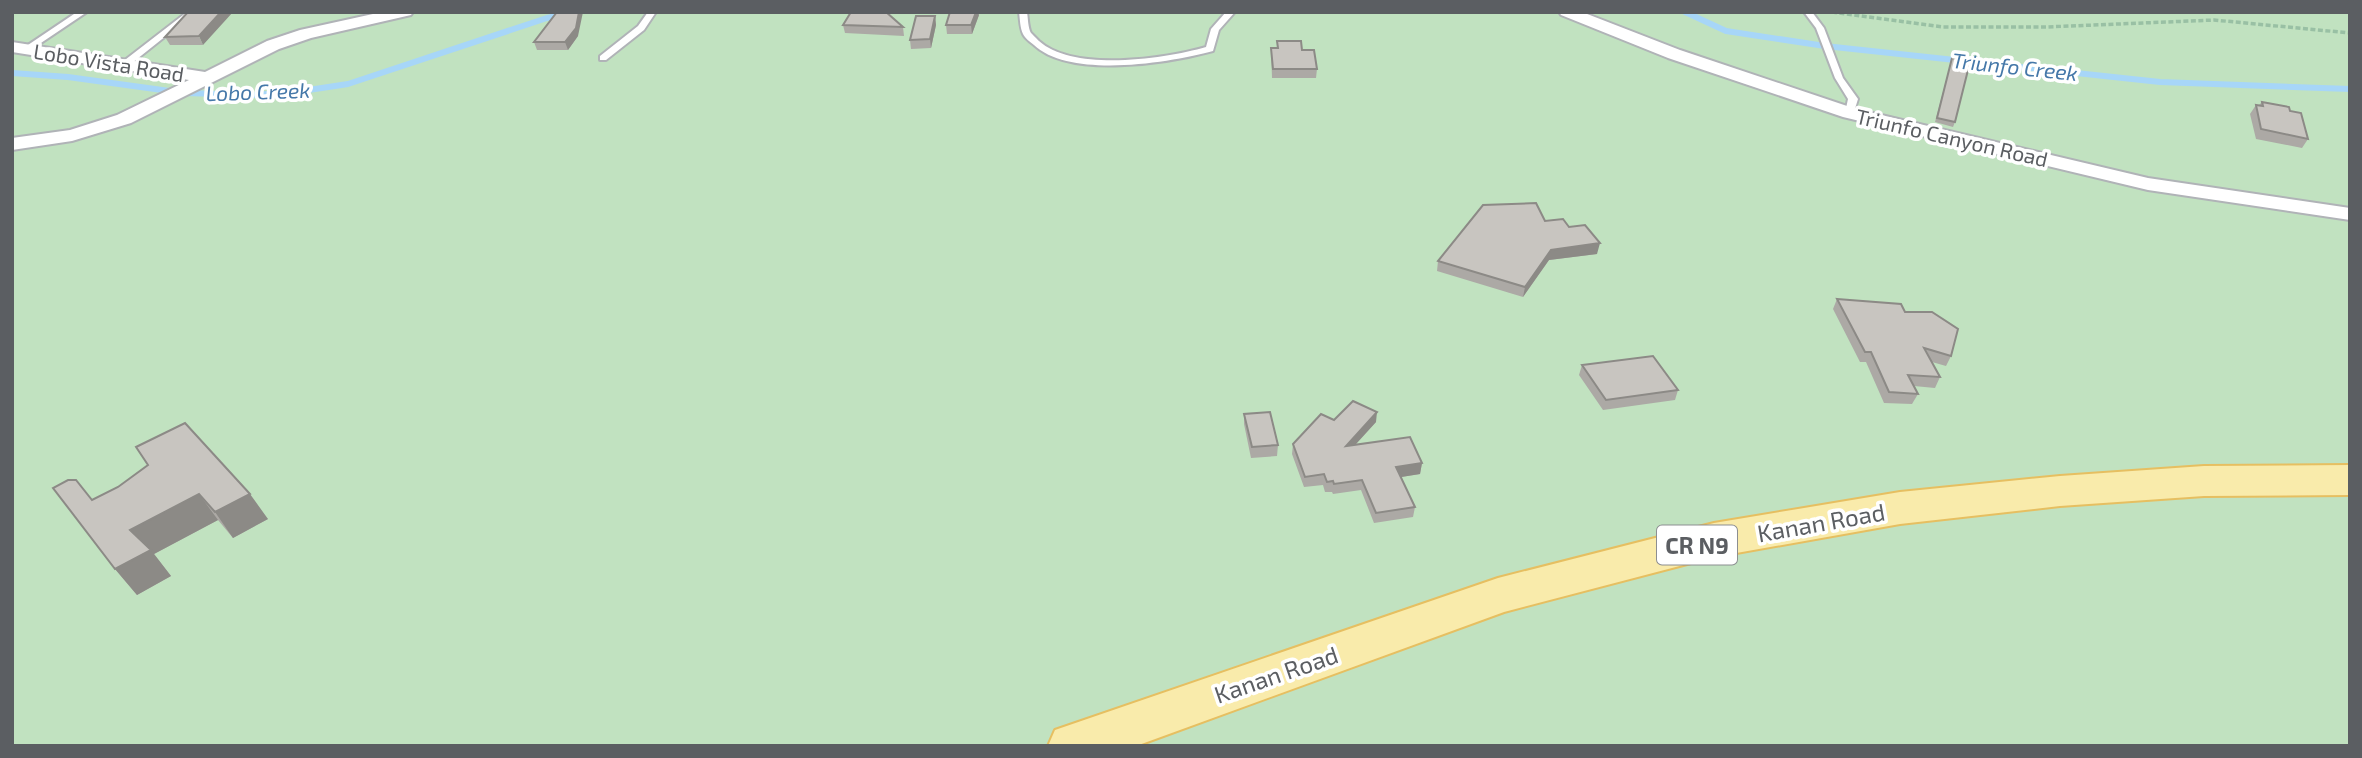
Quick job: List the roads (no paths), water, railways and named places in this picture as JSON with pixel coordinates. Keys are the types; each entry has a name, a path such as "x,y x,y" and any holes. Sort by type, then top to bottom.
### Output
{"main road":[{"name":"Kanan Road","path":"1073,746 1498,596 1714,540 1900,509 2060,491 2203,481 2350,480"}],"street":[{"path":"12,144 72,135 124,119 273,45 306,34 405,12"},
{"name":"Triunfo Canyon Road","path":"1567,12 1674,54 1850,113 2148,184 2350,214"},
{"name":"Lobo Vista Road","path":"19,48 201,80"}],"lane":[{"path":"19,48 83,12"},
{"path":"124,65 192,12"},
{"path":"603,58 641,28 652,12"},
{"path":"1023,12 1022,21 1029,37 1043,48 1067,58 1109,63 1189,57 1210,49 1215,29 1231,12"},
{"path":"1808,12 1819,28 1839,78 1853,99 1850,113"}],"waterway":[{"name":"Lobo Creek","path":"12,73 68,77 184,93 255,95 302,91 348,84 547,18 577,12"},
{"name":"Triunfo Creek","path":"1685,12 1726,31 1825,46 2160,82 2350,89"}]}
